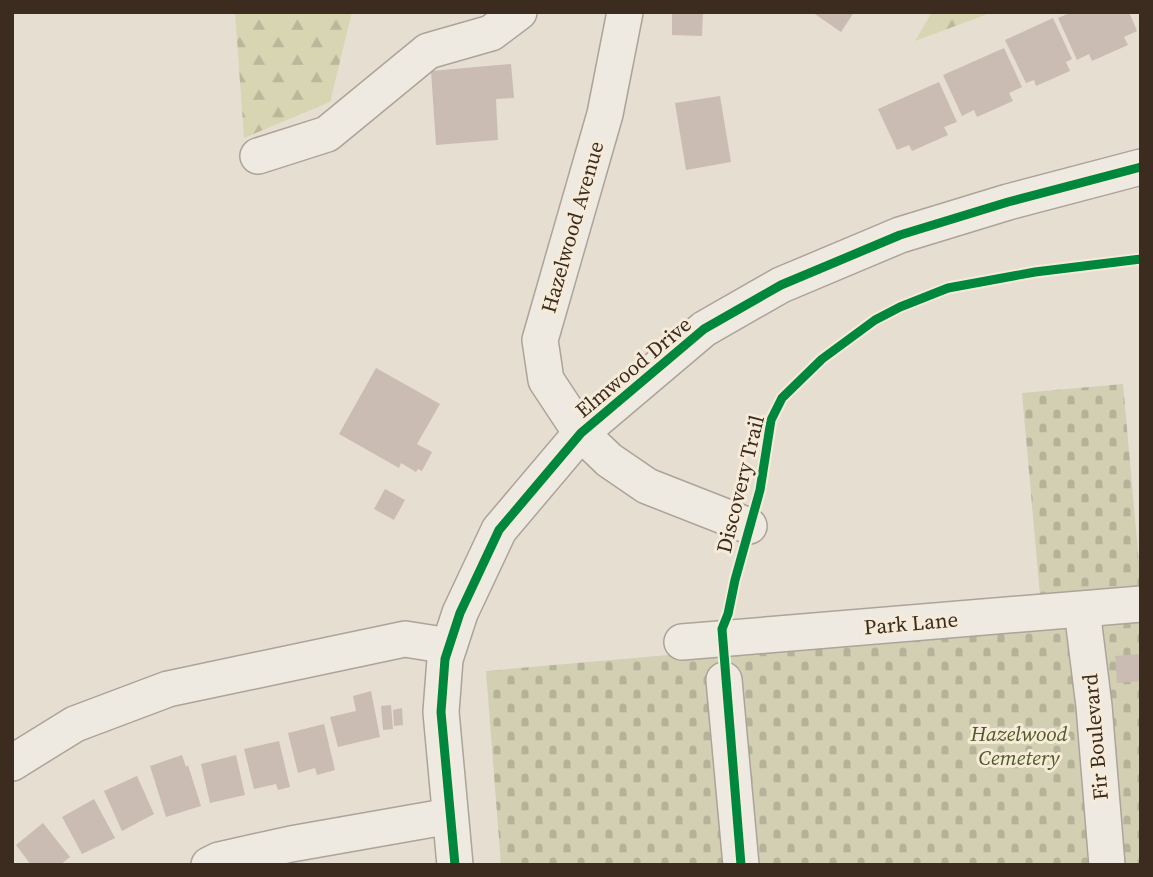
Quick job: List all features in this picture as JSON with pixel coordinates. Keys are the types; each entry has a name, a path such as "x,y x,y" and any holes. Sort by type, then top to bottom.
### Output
{"street":[{"path":"258,156 327,134 428,51 491,33 519,12"},
{"name":"Hazelwood Avenue","path":"625,12 605,114 540,340 546,380 581,433 609,460 647,486 749,526"},
{"name":"Elmwood Drive","path":"449,646 460,613 499,530 581,433 704,329 781,285 900,235 1008,202 1141,167"},
{"name":"Park Lane","path":"682,642 1141,604"},
{"name":"Fir Boulevard","path":"1082,610 1094,706 1107,865"},
{"path":"12,763 75,724 168,689 405,639 449,646 445,659 441,712 454,865"},
{"path":"724,680 741,865"},
{"path":"209,865 219,860 292,844 450,816"}],"green space":[{"path":"235,12 352,12 330,102 244,138"},
{"path":"932,12 993,12 915,41"},
{"path":"1123,384 1141,586 1040,595 1022,393"},
{"name":"Hazelwood Cemetery","path":"1141,614 1141,865 501,865 486,671"}],"building":[{"path":"672,12 703,12 702,36 672,35"},
{"path":"812,12 854,12 841,32"},
{"path":"1072,12 1129,12 1137,31 1124,37 1128,45 1092,61 1089,54 1077,60 1058,18"},
{"path":"1053,18 1072,59 1066,62 1070,71 1036,86 1034,80 1026,83 1005,40"},
{"path":"1004,48 1022,87 1009,93 1013,101 977,117 974,110 962,116 943,75"},
{"path":"511,64 514,98 496,99 498,140 436,145 431,71"},
{"path":"939,82 957,122 944,127 948,135 912,151 909,145 897,150 878,109"},
{"path":"720,96 731,162 686,170 675,103"},
{"path":"376,368 440,404 417,444 432,452 422,471 418,469 416,472 401,463 399,468 339,434"},
{"path":"385,489 405,500 394,520 374,509"},
{"path":"1141,654 1141,681 1117,683 1115,656"},
{"path":"371,691 380,737 338,747 330,717 356,711 353,696"},
{"path":"391,705 393,729 383,730 381,706"},
{"path":"402,708 403,725 394,726 393,710"},
{"path":"324,724 335,770 317,775 315,768 298,773 288,733"},
{"path":"279,741 290,787 278,790 276,784 254,789 244,749"},
{"path":"182,755 186,767 188,765 201,806 166,817 150,766"},
{"path":"236,755 245,795 210,803 201,764"},
{"path":"137,776 154,814 122,831 104,791"},
{"path":"94,799 115,838 82,854 62,817"},
{"path":"43,823 70,857 60,865 31,865 16,845"}],"cycle path":[{"path":"455,865 441,712 445,659 460,613 499,530 581,433 704,329 781,285 900,235 1008,202 1141,167"},
{"name":"Discovery Trail","path":"741,865 722,629 760,490 771,420 782,398 822,359 875,320 948,288 1035,272 1141,259"}]}
